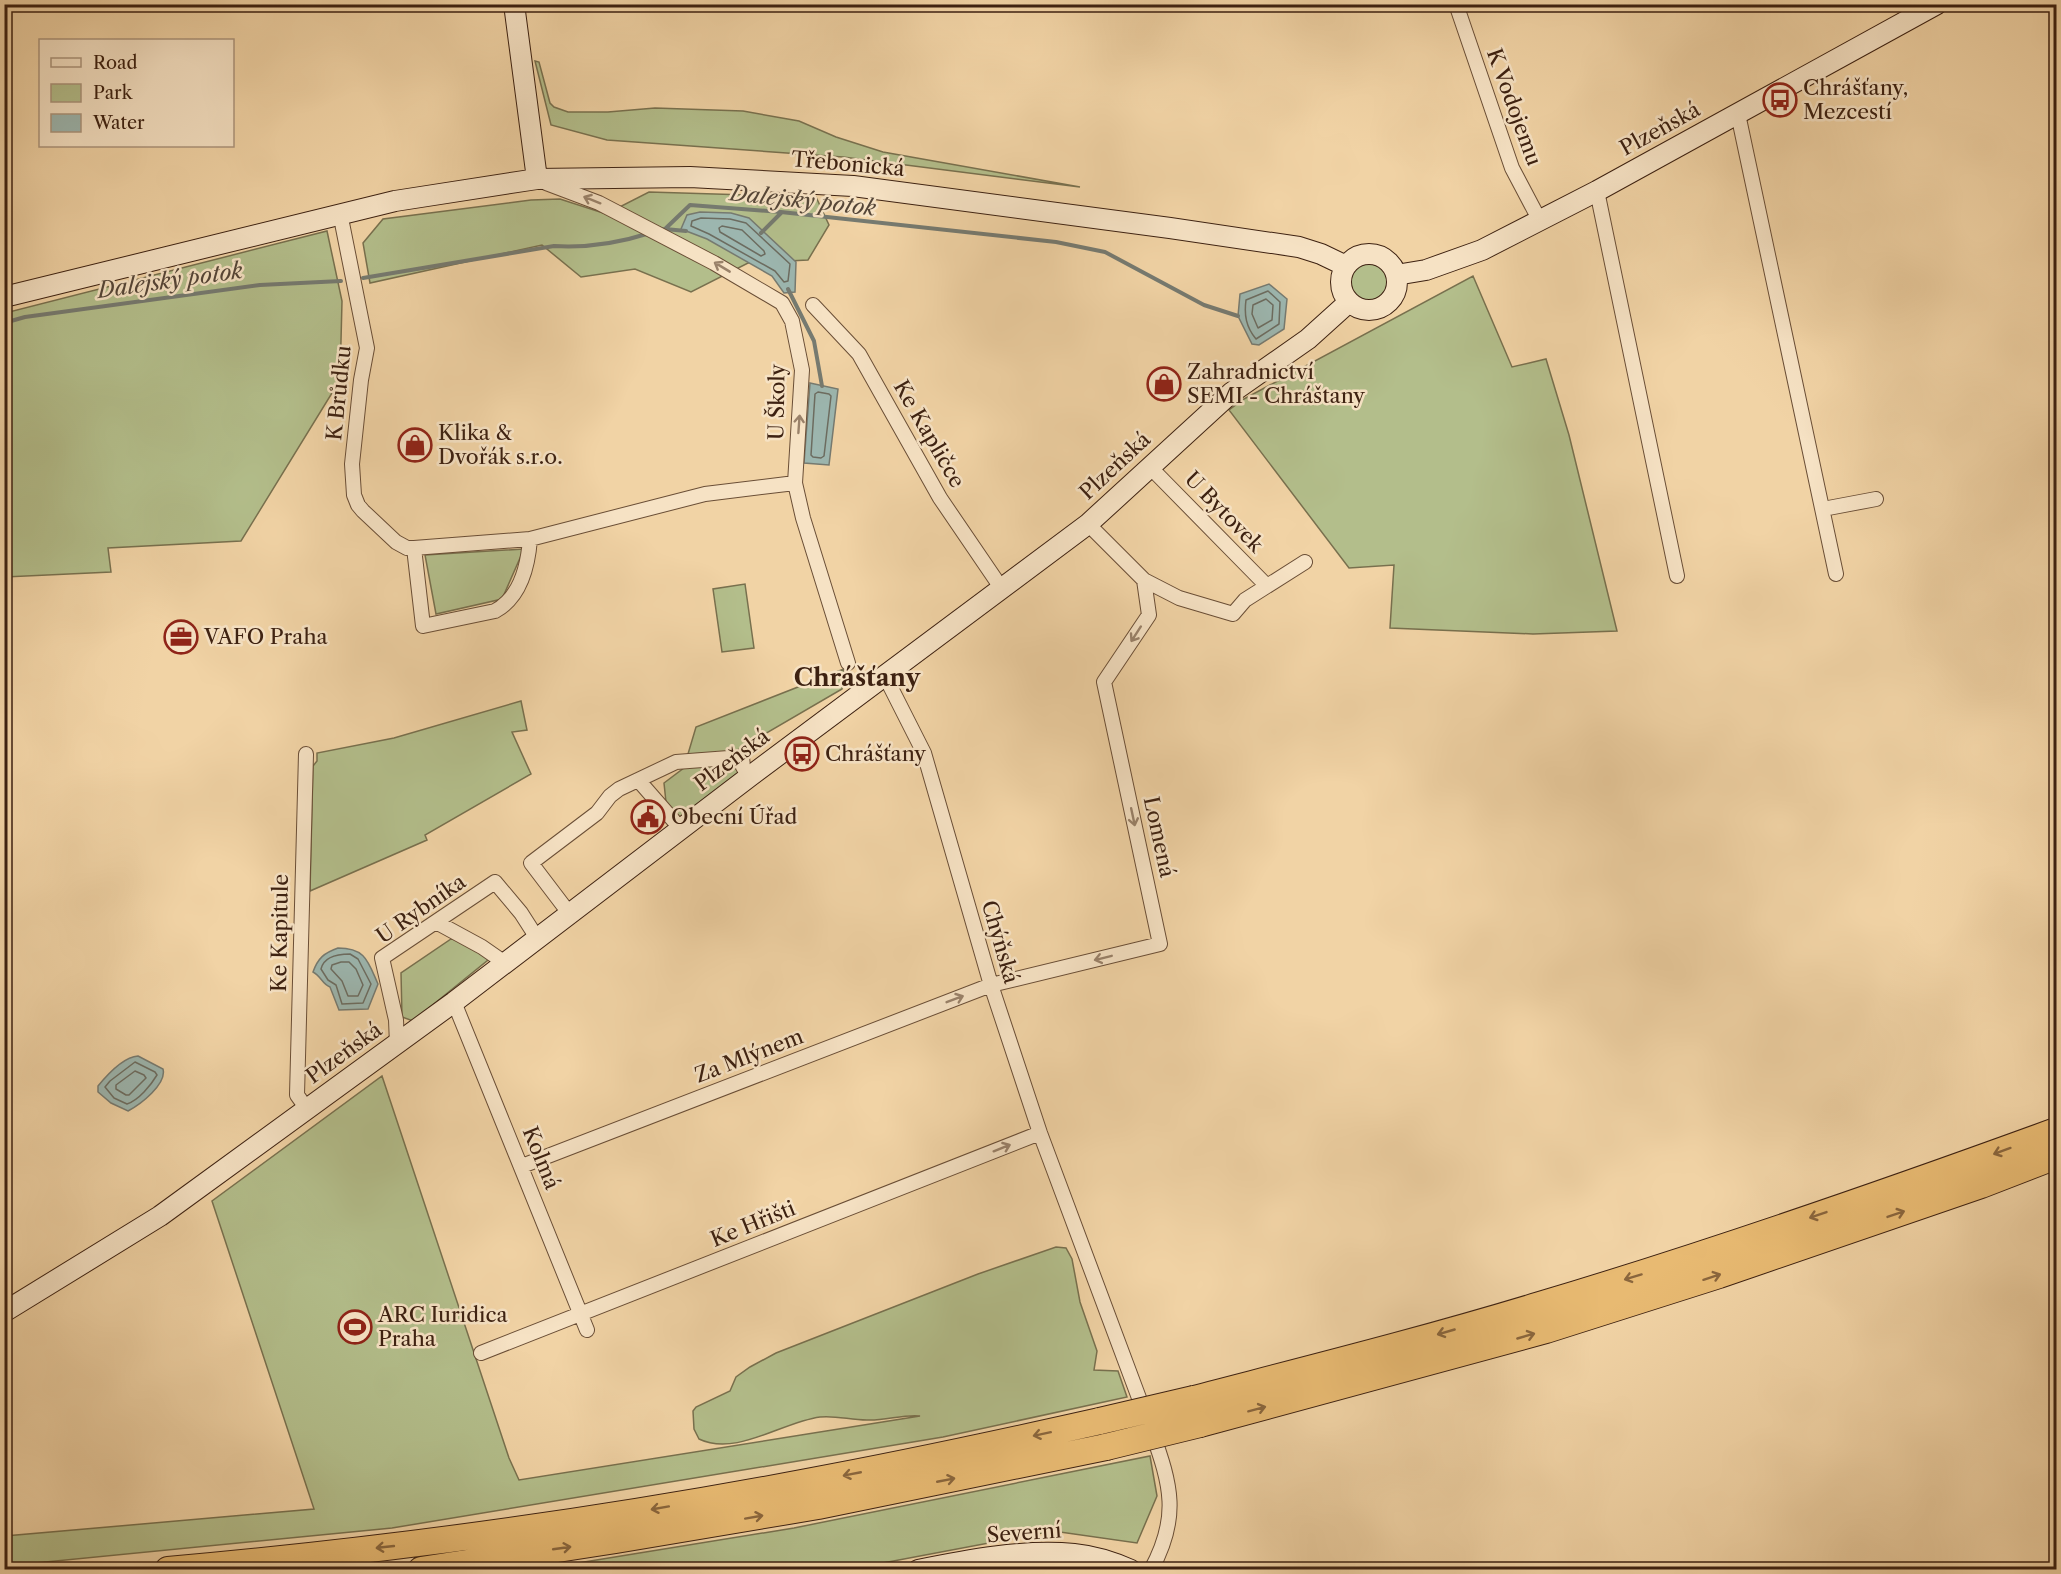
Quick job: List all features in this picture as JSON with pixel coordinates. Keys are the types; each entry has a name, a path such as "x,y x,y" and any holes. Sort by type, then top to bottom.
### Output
{"highway":[{"path":"168,1569 414,1544 612,1516 806,1483 1100,1421 1360,1356 1692,1258 2056,1131"},
{"path":"421,1569 616,1540 818,1506 1106,1447 1200,1424 1546,1330 1719,1275 1981,1185 2056,1156"}],"main road":[{"path":"514,4 537,179"},
{"name":"Plzeňská","path":"1396,275 1426,270 1482,250 1597,191 1937,4"},
{"name":"Třebonická","path":"4,297 340,213 447,192 537,179 690,177 853,186 1299,247 1346,266"},
{"path":"1370,254 1387,261 1396,275 1395,294 1382,308 1364,310 1349,303 1343,293 1342,274 1346,266 1353,260 1370,254"},
{"name":"Plzeňská","path":"4,1312 160,1216 454,1002 568,913 1088,524 1231,393 1308,339 1349,303"},
{"name":"Severní","path":"918,1569 1043,1553 1073,1554 1102,1559 1131,1569"}],"street":[{"name":"K Vodojemu","path":"1456,4 1512,168 1539,220"},
{"path":"1738,114 1836,574"},
{"name":"U Školy","path":"537,179 599,203 714,263 782,303 792,321 802,370 795,483 803,518 848,663"},
{"path":"1597,191 1677,576"},
{"name":"K Brůdku","path":"340,213 367,348 361,380 352,464 354,495 358,506 396,542 408,548 414,548"},
{"name":"Ke Kapličce","path":"813,305 859,354 940,498 1002,589"},
{"name":"U Bytovek","path":"1150,467 1267,586"},
{"path":"530,539 524,577 502,608 423,626 414,548 530,539 705,494 795,483"},
{"path":"1822,510 1876,499"},
{"path":"1088,524 1144,580 1179,598 1233,614 1245,600 1305,562"},
{"name":"Lomená","path":"991,985 1160,944 1104,682 1149,615 1144,580"},
{"name":"Chýňská","path":"885,675 924,753 991,985 1040,1133 1164,1466 1169,1490 1169,1522 1161,1548 1151,1569"},
{"name":"Ke Kapitule","path":"306,754 297,1095 307,1109"},
{"path":"568,913 531,863 597,813 610,796 619,789 676,762 742,757 743,767 749,777"},
{"path":"639,781 681,829"},
{"name":"U Rybníka","path":"397,1044 396,1020 382,958 495,882 521,913 537,938"},
{"path":"436,922 482,947 505,963"},
{"name":"Za Mlýnem","path":"522,1166 991,985"},
{"name":"Kolmá","path":"454,1002 587,1330"},
{"name":"Ke Hřišti","path":"481,1353 1040,1133"}],"green space":[{"path":"535,61 539,62 550,103 568,112 608,112 655,108 743,111 799,121 836,137 883,152 1080,187 843,157 607,140 551,125"},
{"path":"649,192 816,197 829,225 808,260 748,263 691,292 635,269 581,277 542,245 370,283 363,243 383,219 531,200 560,199 606,214"},
{"path":"327,231 342,301 340,380 241,541 108,548 111,572 5,577 5,313"},
{"path":"1369,263 1382,269 1388,282 1382,295 1369,301 1356,295 1350,282 1356,269"},
{"path":"1473,276 1512,367 1546,359 1569,435 1617,631 1533,634 1390,628 1394,565 1349,568 1229,410 1244,399"},
{"path":"524,549 502,599 436,614 425,555"},
{"path":"745,584 754,648 722,652 713,589"},
{"path":"844,669 842,689 734,752 688,754 696,727"},
{"path":"521,701 527,730 512,732 531,774 425,835 427,840 310,891 313,766 317,761 317,753 394,738"},
{"path":"727,760 739,772 679,818 666,802 664,783 684,768"},
{"path":"451,939 472,945 488,960 413,1021 402,1017 401,973"},
{"path":"382,1076 509,1458 519,1480 920,1416 876,1420 820,1417 805,1420 759,1437 728,1444 699,1439 694,1429 693,1411 696,1407 730,1391 736,1377 776,1353 978,1274 1056,1247 1066,1248 1072,1259 1080,1302 1097,1351 1094,1370 1118,1371 1127,1397 943,1437 392,1528 5,1566 5,1536 314,1509 212,1201"},
{"path":"1150,1456 1157,1496 1137,1543 1053,1531 851,1569 541,1569 794,1528"}],"water":[{"path":"700,212 731,213 749,218 796,262 795,292 784,293 772,276 707,239 681,229 687,215"},
{"path":"1269,284 1287,299 1284,329 1259,345 1252,344 1238,316 1240,294"},
{"path":"810,383 838,389 829,465 804,463"},
{"path":"338,948 360,954 371,969 378,984 368,1009 339,1010 330,987 313,972 322,957"},
{"path":"138,1056 163,1069 163,1075 152,1093 128,1111 111,1103 98,1092 98,1086 121,1063"}],"waterway":[{"name":"Dalejský potok","path":"660,230 665,229 690,205 781,212 1056,242 1105,252 1204,305 1238,316"},
{"path":"761,233 781,213"},
{"path":"665,229 686,231"},
{"name":"Dalejský potok","path":"363,278 554,246 603,244 650,233"},
{"name":"Dalejský potok","path":"4,323 25,317 260,285 341,281"},
{"path":"788,289 814,341 822,386"}],"place":[{"name":"Chrášťany, Mezcestí","path":"1780,100"},
{"name":"Zahradnictví SEMI - Chráštany","path":"1164,384"},
{"name":"Klika & Dvořák s.r.o.","path":"415,445"},
{"name":"VAFO Praha","path":"181,637"},
{"name":"Chrášťany","path":"802,754"},
{"name":"Obecní Úřad","path":"648,817"},
{"name":"ARC Iuridica Praha","path":"355,1327"}],"district":[{"name":"Chrášťany","path":"857,678"}]}
